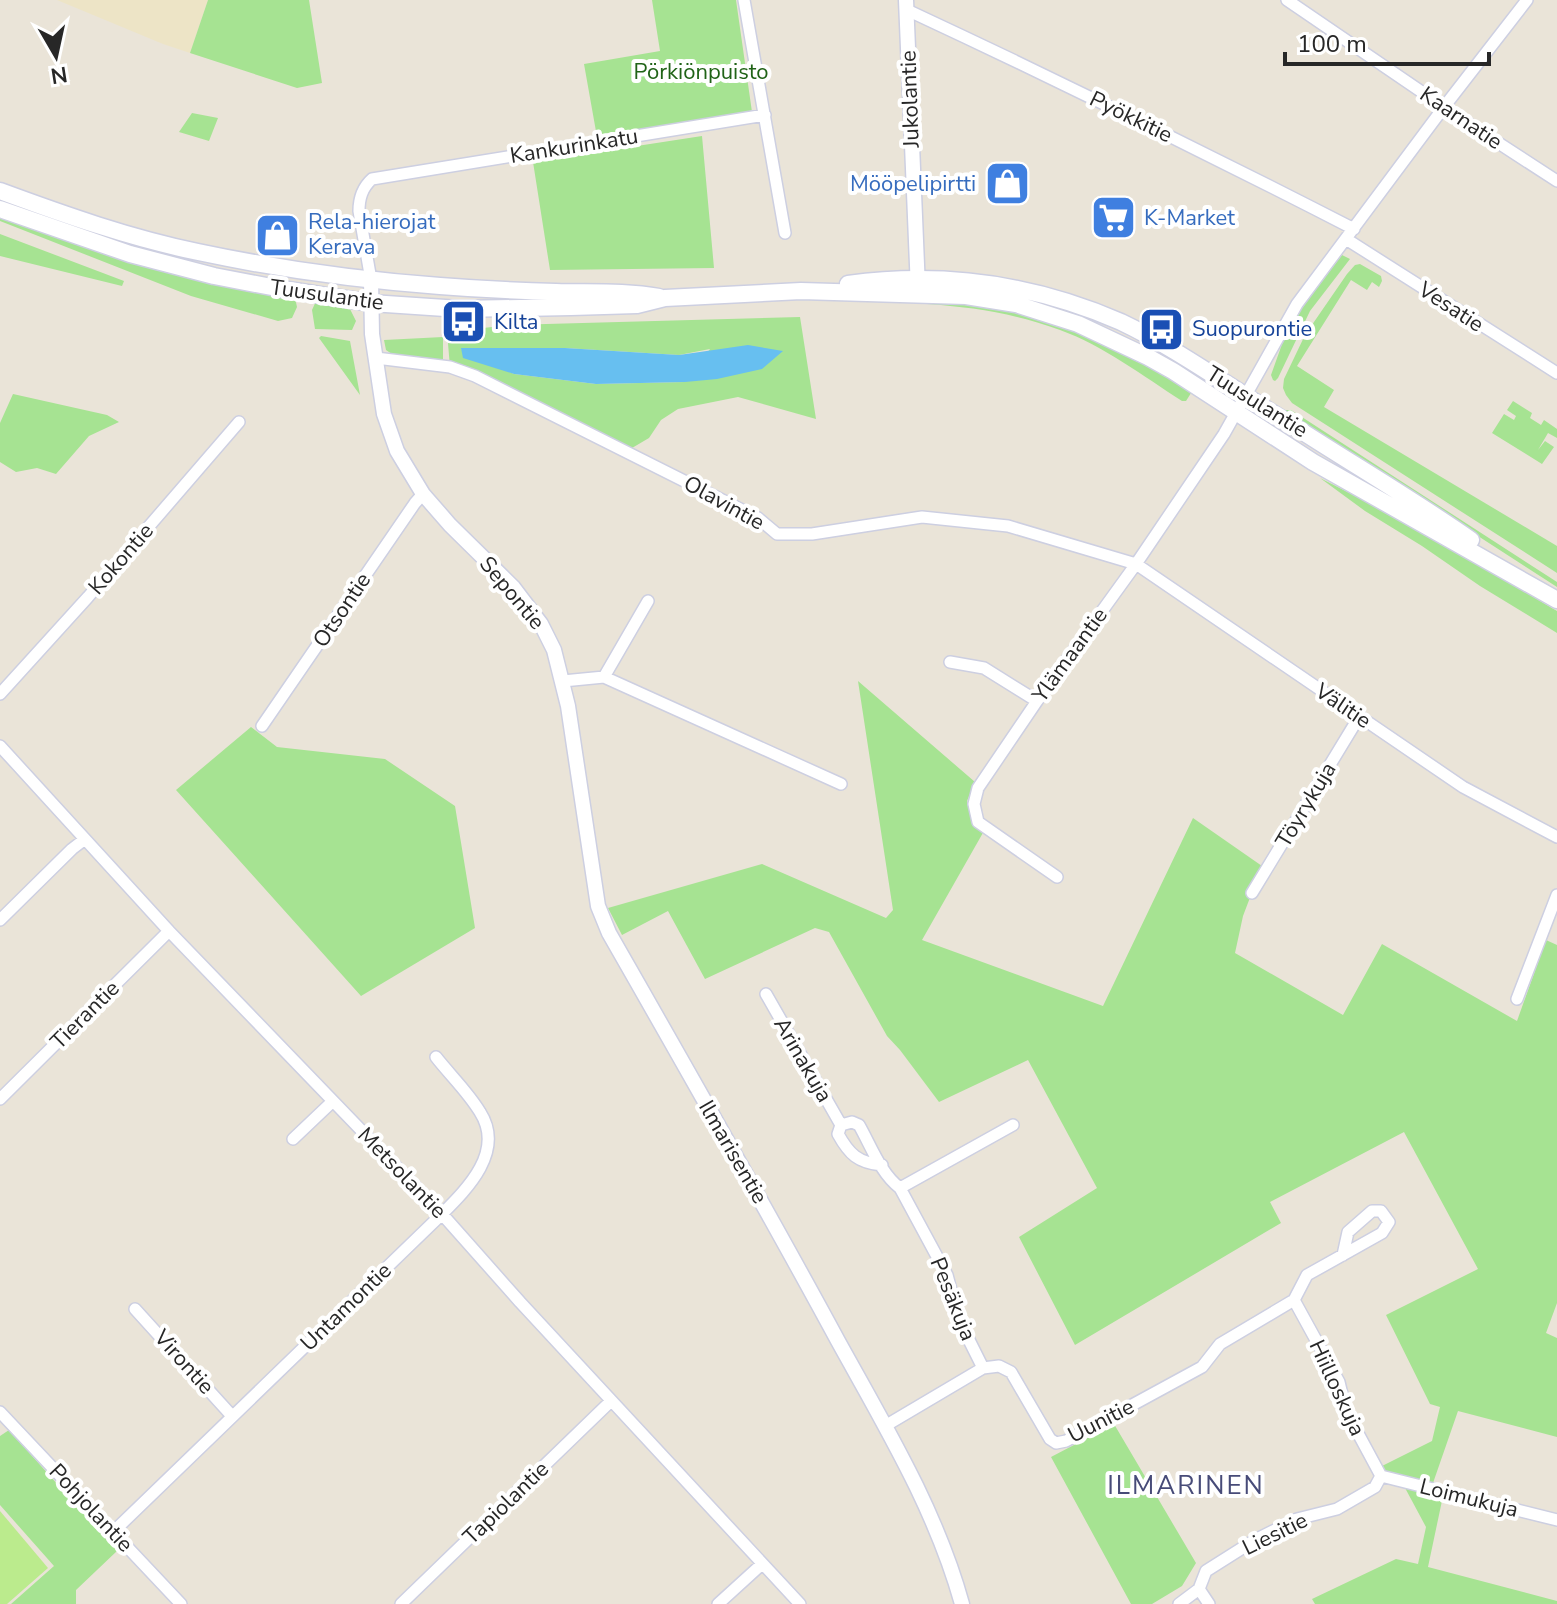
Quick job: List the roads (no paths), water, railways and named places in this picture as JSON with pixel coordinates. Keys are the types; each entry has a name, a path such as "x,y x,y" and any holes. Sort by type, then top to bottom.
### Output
{"main road":[{"name":"Tuusulantie","path":"0,191 65,215 196,252 284,268 371,280 553,292 637,293 665,298"},
{"name":"Tuusulantie","path":"0,209 130,254 214,276 371,303 460,309 637,305 665,298 801,291 879,280 1016,304 1078,324 1173,371 1313,462 1557,600"},
{"name":"Tuusulantie","path":"918,285 969,281 1020,288 1121,323 1157,341 1460,532 1541,590"}],"street":[{"path":"744,0 785,233"},
{"name":"Kaarnatie","path":"1287,0 1557,181"},
{"path":"1235,412 1297,304 1527,0"},
{"name":"Pyökkitie","path":"906,5 1232,166 1350,234"},
{"name":"Jukolantie","path":"906,5 918,285"},
{"name":"Kankurinkatu","path":"371,280 359,200 366,184 372,179 765,115"},
{"name":"Vesatie","path":"1350,234 1557,373"},
{"name":"Sepontie","path":"371,280 372,334 384,414 397,451 423,494 513,587 541,624 554,650 563,681"},
{"name":"Olavintie","path":"376,358 450,367 475,376 758,518 777,534 812,534 922,517 1008,526 1136,564"},
{"name":"Ylämaantie","path":"1057,877 978,822 974,804 978,788 1136,564 1224,434 1235,412"},
{"name":"Kokontie","path":"0,694 239,422"},
{"name":"Otsontie","path":"262,726 423,494"},
{"name":"Välitie","path":"1136,564 1463,787 1557,837"},
{"path":"604,677 648,601"},
{"path":"950,662 984,668 1037,701"},
{"path":"563,681 604,677 841,784"},
{"name":"Ilmarisentie","path":"563,681 598,906 609,933 885,1426 928,1508 962,1604"},
{"name":"Töyrykuja","path":"1252,893 1359,717"},
{"name":"Metsolantie","path":"0,746 169,931 442,1214 800,1604"},
{"path":"0,920 85,839"},
{"path":"1517,999 1557,895"},
{"name":"Tierantie","path":"0,1099 169,931"},
{"name":"Arinakuja","path":"766,994 841,1125"},
{"name":"Untamontie","path":"113,1532 442,1214 461,1195 484,1163 489,1138 482,1113 436,1057"},
{"path":"293,1139 333,1101"},
{"name":"Pesäkuja","path":"882,1165 870,1164 847,1152 838,1134 841,1125 852,1122 859,1125 882,1165 890,1180 900,1188 947,1275 959,1320 983,1368"},
{"path":"900,1188 1013,1125"},
{"path":"1294,1300 1307,1275 1343,1255"},
{"name":"Uunitie","path":"983,1368 999,1366 1011,1372 1050,1439 1056,1443 1066,1441 1202,1367 1220,1344 1294,1300"},
{"name":"Hiilloskuja","path":"1294,1300 1339,1382 1346,1411 1381,1476"},
{"name":"Virontie","path":"135,1309 232,1416"},
{"path":"885,1426 983,1368"},
{"name":"Tapiolantie","path":"401,1604 611,1401"},
{"name":"Pohjolantie","path":"0,1412 181,1604"},
{"name":"Loimukuja","path":"1381,1476 1557,1520"},
{"name":"Liesitie","path":"1179,1604 1199,1589 1206,1571 1255,1540 1297,1519 1337,1509 1375,1487 1381,1476"},
{"path":"718,1604 762,1564"},
{"path":"1199,1589 1209,1604"}],"water":[{"path":"748,345 783,351 762,369 717,379 596,384 514,374 463,358 461,348 565,348 679,355"}],"place":[{"name":"Mööpelipirtti","path":"1007,184"},
{"name":"K-Market","path":"1113,218"},
{"name":"Rela-hierojat Kerava","path":"277,235"},
{"name":"Kilta","path":"463,322"},
{"name":"Suopurontie","path":"1161,329"}],"district":[{"name":"ILMARINEN","path":"1186,1485"}],"park label":[{"name":"Pörkiönpuisto","path":"701,72"}]}
